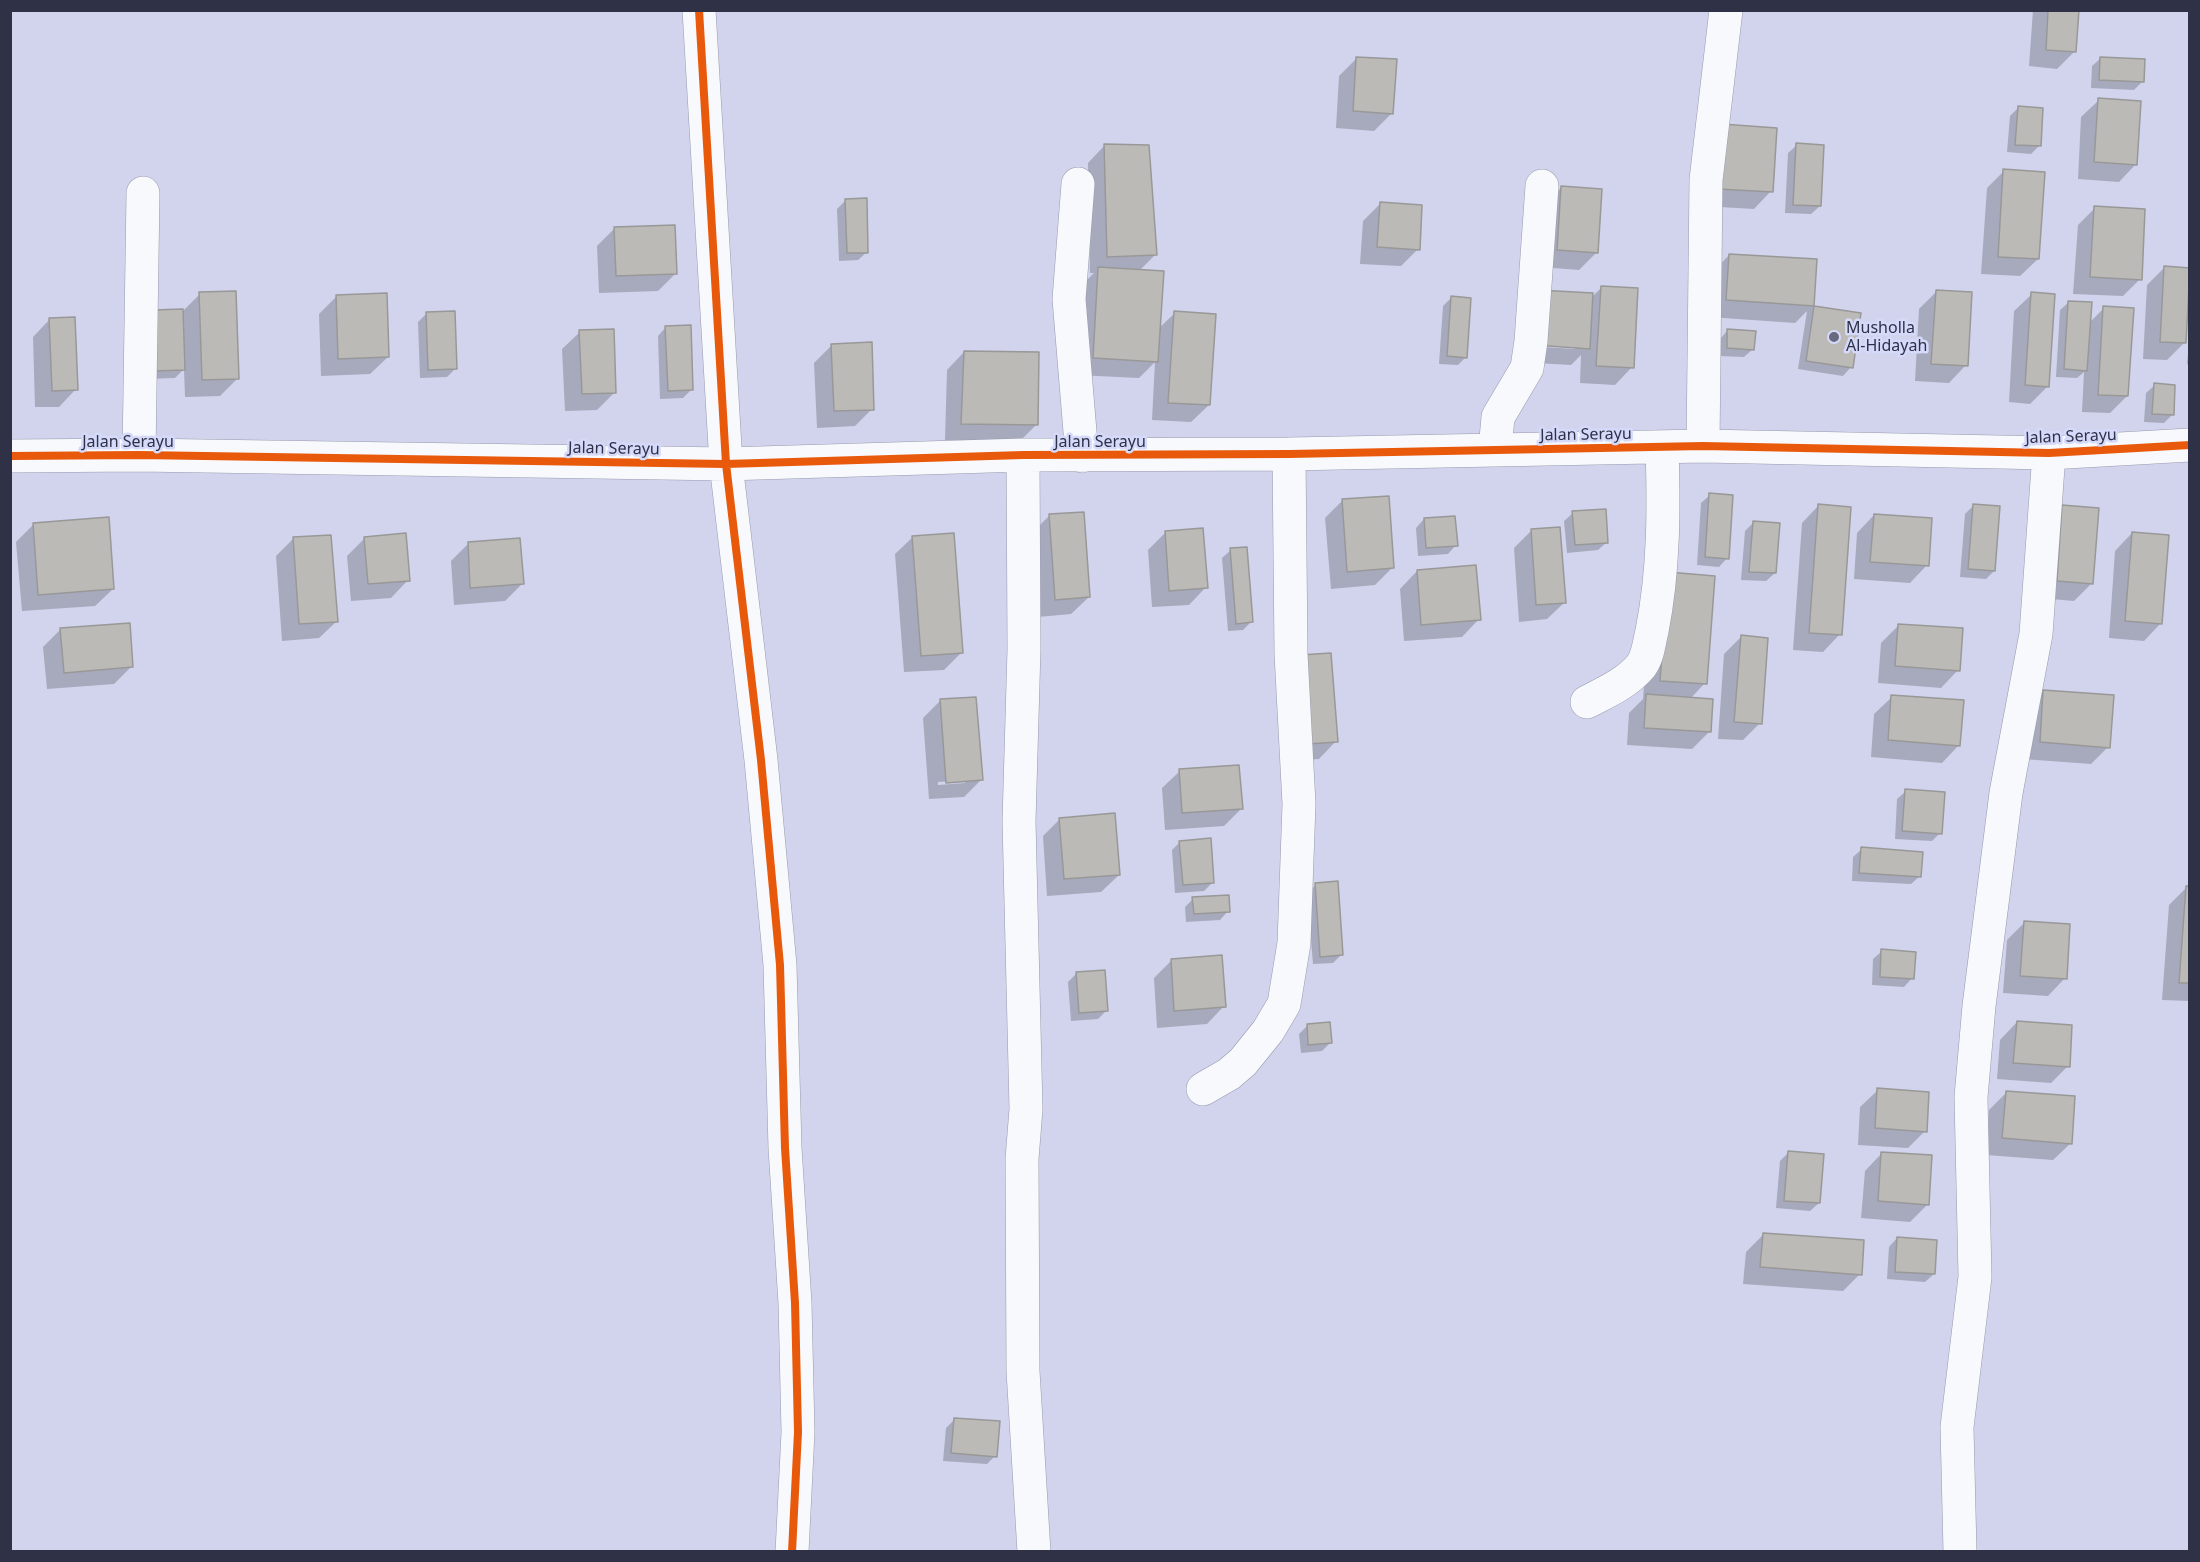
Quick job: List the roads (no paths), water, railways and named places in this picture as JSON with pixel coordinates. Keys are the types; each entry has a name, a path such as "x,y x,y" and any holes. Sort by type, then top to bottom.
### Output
{"street":[{"path":"699,10 726,464 761,760 780,965 785,1148 795,1303 798,1432 792,1551"},
{"path":"1703,446 1706,180 1726,10"},
{"path":"1078,184 1069,299 1082,456"},
{"path":"1495,450 1498,417 1527,368 1542,186"},
{"path":"139,455 143,193"},
{"name":"Jalan Serayu","path":"10,456 139,455 726,464 1023,455 1289,454 1703,446 2049,453 2190,445"},
{"path":"1587,702 1619,686 1641,667 1646,657 1658,600 1664,514 1662,447"},
{"path":"1960,1551 1957,1427 1975,1277 1971,1097 1979,1006 2006,793 2036,634 2049,453"},
{"path":"1203,1089 1229,1074 1243,1062 1268,1031 1284,1004 1294,943 1299,804 1292,654 1289,454"},
{"path":"1023,455 1024,649 1019,821 1026,1109 1022,1159 1023,1347 1034,1551"}],"place":[{"name":"Musholla Al-Hidayah","path":"1834,337"}]}
